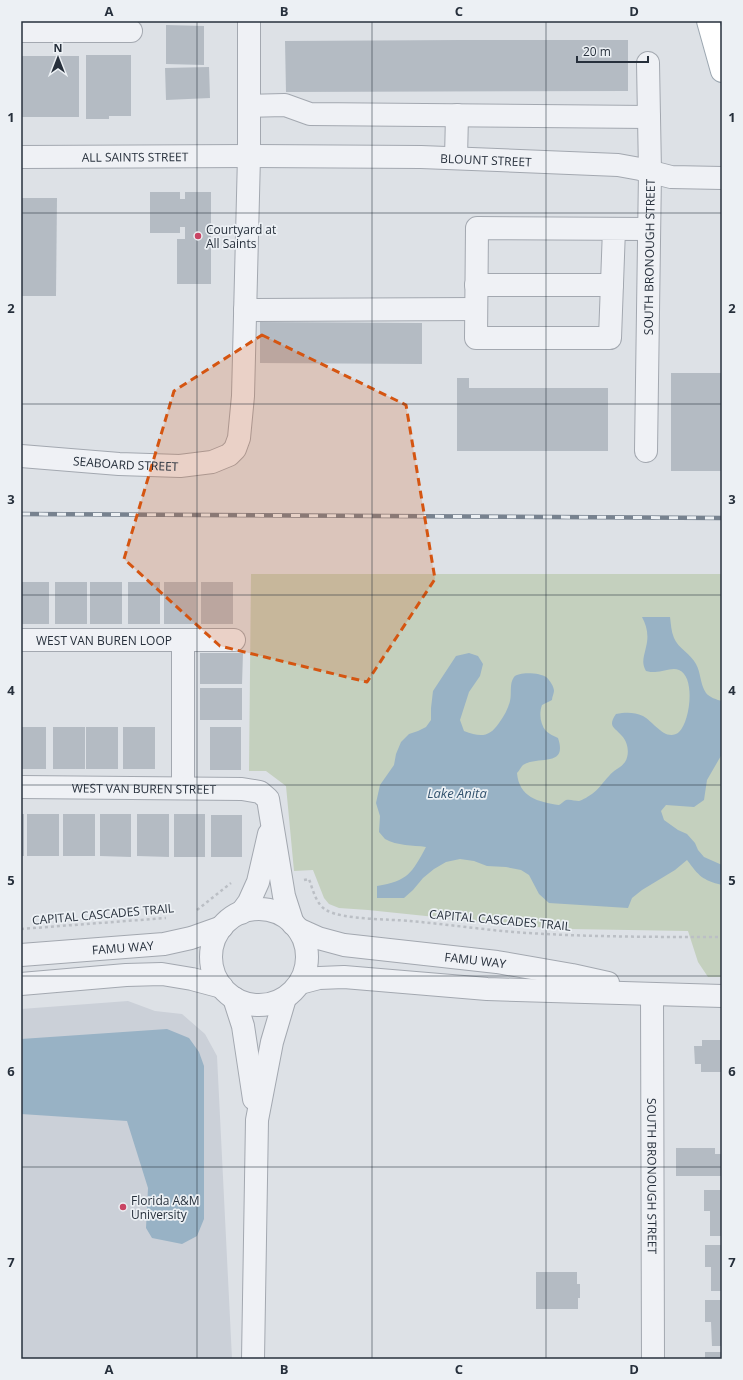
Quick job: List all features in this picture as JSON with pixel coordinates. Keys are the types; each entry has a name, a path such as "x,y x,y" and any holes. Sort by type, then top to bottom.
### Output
{"main road":[{"path":"708,21 722,71"}],"street":[{"path":"250,21 245,310 476,309"},
{"path":"34,27 131,31"},
{"name":"SOUTH BRONOUGH STREET","path":"646,451 650,172 648,63"},
{"path":"249,106 285,105 310,114 649,117"},
{"path":"456,158 457,115"},
{"name":"ALL SAINTS STREET","path":"21,157 248,156"},
{"name":"BLOUNT STREET","path":"248,156 456,158 618,165 677,178 722,178"},
{"path":"614,229 610,338 476,338 477,228 649,229"},
{"path":"476,285 612,285"},
{"name":"SEABOARD STREET","path":"21,456 119,464 180,466 212,462 228,455 235,449 239,438 243,396 245,310"},
{"name":"WEST VAN BUREN LOOP","path":"21,640 183,640 183,788"},
{"path":"183,640 234,640"},
{"name":"WEST VAN BUREN STREET","path":"21,787 242,788 255,790 265,796 269,804 272,825"},
{"path":"241,913 249,902 258,882 272,825"},
{"path":"257,1120 272,1042 292,990 307,966 306,947 303,938 296,927 284,896 272,825"},
{"name":"FAMU WAY","path":"228,992 216,978 213,968 213,946 216,936 222,927 234,917 241,913 259,910 269,911 286,918 296,927 318,938 344,945 524,966 597,980 652,994"},
{"name":"FAMU WAY","path":"21,955 164,944 191,938 222,927"},
{"name":"FAMU WAY","path":"21,984 126,975 162,974 192,979 228,992 243,1002 254,1005 270,1004 292,990 320,978 344,977 487,989 722,996"},
{"path":"228,992 239,1012 245,1034 257,1120 253,1359"},
{"name":"SOUTH BRONOUGH STREET","path":"652,994 653,1359"}],"path":[{"name":"CAPITAL CASCADES TRAIL","path":"302,880 309,879 320,906 334,913 345,916 562,935 722,937"},
{"path":"194,912 232,883 238,883"},
{"name":"CAPITAL CASCADES TRAIL","path":"21,929 167,918"}],"highlighted area":[{"path":"262,335 406,405 435,579 367,682 220,646 124,559 174,391"}],"shaded area":[{"name":"Florida A&M University","path":"128,1001 155,1011 182,1014 205,1034 217,1056 232,1359 21,1359 21,1009"}],"green space":[{"path":"251,574 722,574 722,977 708,977 698,962 688,931 569,929 521,926 339,908 329,904 324,898 313,870 294,871 286,786 266,771 249,771"}],"water":[{"name":"Lake Anita","path":"642,617 670,617 674,638 678,645 694,660 706,693 713,698 722,701 722,754 707,780 704,800 694,807 666,805 661,811 664,820 678,830 687,834 704,857 722,865 722,885 702,877 687,860 675,870 642,890 632,898 628,908 549,903 539,894 529,875 521,870 506,867 487,866 474,861 460,859 446,862 434,869 404,898 377,898 377,886 396,881 408,874 417,863 426,847 395,843 385,839 379,832 380,816 376,803 380,785 394,765 396,754 401,742 409,734 426,727 431,720 433,691 456,656 469,653 478,656 483,664 480,676 469,692 460,720 464,731 475,734 488,734 501,720 506,712 511,698 512,680 514,677 525,673 543,676 549,680 553,686 554,692 552,700 542,705 541,718 542,725 546,731 558,738 560,747 559,753 550,759 529,762 523,765 517,773 521,788 537,800 559,805 566,800 579,801 586,798 599,788 627,759 628,748 626,741 612,724 613,718 616,714 630,713 643,716 660,730 669,735 674,735 679,732 686,719 690,700 688,681 684,674 676,669 652,672 646,671 644,668 643,659 647,643 647,635"},
{"path":"167,1029 189,1038 199,1052 204,1066 204,1219 197,1236 182,1244 152,1238 146,1228 148,1188 127,1121 21,1114 21,1039"}],"building":[{"path":"166,25 204,26 204,65 166,64"},
{"path":"628,40 628,91 286,92 285,41"},
{"path":"86,55 131,55 131,116 109,116 109,119 86,119"},
{"path":"21,56 79,56 79,117 21,117"},
{"path":"209,67 210,98 166,100 165,68"},
{"name":"Courtyard at All Saints","path":"150,192 180,192 180,199 185,199 185,192 211,192 211,284 177,284 177,239 185,239 185,227 180,227 180,233 150,233"},
{"path":"21,198 57,198 56,296 21,296"},
{"path":"260,322 422,323 422,364 260,363"},
{"path":"671,373 722,373 722,471 671,471"},
{"path":"457,378 469,378 469,388 608,388 608,451 457,451"},
{"path":"21,582 49,582 49,624 21,624"},
{"path":"55,582 87,582 87,624 55,624"},
{"path":"90,582 122,582 122,624 90,624"},
{"path":"128,582 160,582 160,624 128,624"},
{"path":"164,582 196,582 196,624 164,624"},
{"path":"201,582 233,582 233,624 201,624"},
{"path":"200,653 243,653 242,684 200,684"},
{"path":"200,688 242,688 242,720 200,720"},
{"path":"21,727 46,727 46,769 21,769"},
{"path":"53,727 85,727 85,769 53,769"},
{"path":"86,727 118,727 118,769 86,769"},
{"path":"123,727 155,727 155,769 123,769"},
{"path":"210,727 241,727 241,770 210,770"},
{"path":"21,814 24,814 24,856 21,856"},
{"path":"27,814 59,814 59,856 27,856"},
{"path":"63,814 95,814 95,856 63,856"},
{"path":"100,814 131,814 131,857 100,856"},
{"path":"137,814 169,814 169,857 137,856"},
{"path":"174,814 205,814 205,857 174,857"},
{"path":"211,815 242,815 242,857 211,857"},
{"path":"702,1040 722,1040 722,1072 701,1072 701,1064 695,1064 694,1046 702,1046"},
{"path":"676,1148 715,1148 715,1154 722,1154 722,1176 676,1176"},
{"path":"704,1190 722,1190 722,1236 710,1236 710,1211 704,1211"},
{"path":"705,1245 722,1245 722,1291 711,1291 711,1267 705,1267"},
{"path":"536,1272 577,1272 577,1284 580,1284 578,1309 536,1309"},
{"path":"705,1300 722,1300 722,1346 712,1346 711,1322 705,1322"},
{"path":"705,1352 722,1352 722,1359 705,1359"}],"railway":[{"path":"21,514 722,518"}],"place":[{"name":"Courtyard at All Saints","path":"198,236"},
{"name":"Florida A&M University","path":"123,1207"}]}
